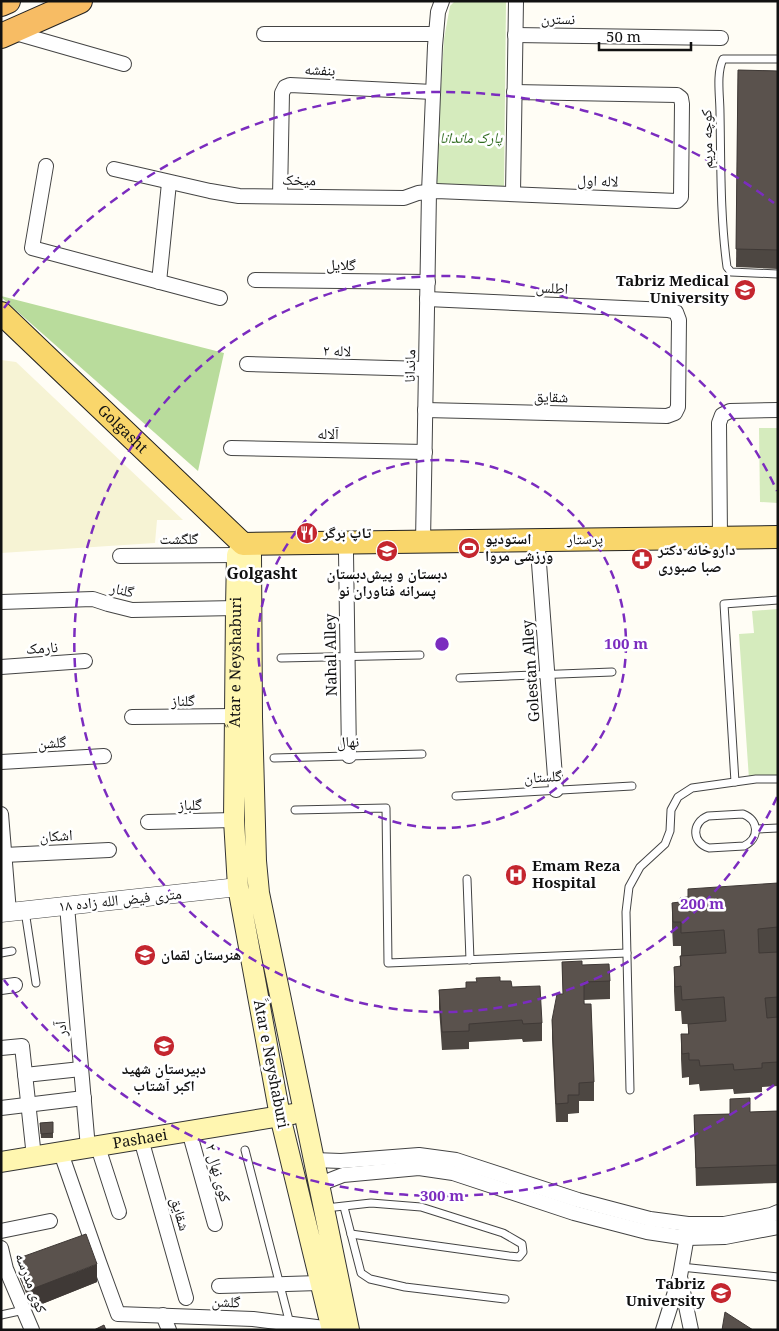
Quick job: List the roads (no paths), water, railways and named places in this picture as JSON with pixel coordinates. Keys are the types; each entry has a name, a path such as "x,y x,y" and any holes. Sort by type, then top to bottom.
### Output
{"highway":[{"path":"1,4 8,1"},
{"path":"7,34 80,1"}],"main road":[{"name":"Golgasht","path":"1,313 244,552"},
{"name":"پرستار","path":"244,552 423,542 778,537"},
{"name":"پرستار","path":"244,552 346,553 778,546"},
{"name":"ََAtar e Neyshaburi","path":"244,552 236,608 234,716 234,820 238,886 280,1116 332,1330"},
{"name":"ََAtar e Neyshaburi","path":"244,552 252,717 256,861 259,893 314,1160 320,1184 334,1208 349,1330"},
{"name":"Pashaei","path":"1,1162 305,1113"}],"street":[{"name":"ماندانا","path":"423,542 429,192 436,34 438,12 442,1"},
{"path":"429,192 513,193 516,1"},
{"path":"7,34 124,64"},
{"path":"264,34 436,34"},
{"name":"نسترن","path":"515,35 721,38"},
{"name":"بنفشه","path":"280,196 282,92 285,87 290,85 433,92"},
{"name":"لاله اول","path":"513,193 677,200 681,197 681,98 676,95 514,92"},
{"path":"46,166 32,248 220,298"},
{"name":"میخک","path":"114,169 169,183 239,196 404,198 418,193 429,192"},
{"path":"159,282 169,183"},
{"name":"گلایل","path":"254,280 428,282"},
{"name":"اطلس","path":"427,299 668,310 676,312 679,320 678,407 675,413"},
{"name":"لاله ۲","path":"246,364 426,370"},
{"name":"شقایق","path":"425,410 667,416 675,413"},
{"path":"720,537 719,423 722,415 730,411 778,410"},
{"name":"آلاله","path":"231,448 425,452"},
{"name":"Golestan Alley","path":"538,550 556,790"},
{"name":"گلگشت","path":"120,556 244,552"},
{"name":"Nahal Alley","path":"346,553 349,756"},
{"name":"گلنار","path":"1,602 93,599 132,610 236,608"},
{"name":"نارمک","path":"1,667 86,661"},
{"name":"گلناز","path":"132,717 234,716"},
{"name":"گلشن","path":"1,762 104,756"},
{"path":"1,814 4,855 3,869 12,912"},
{"name":"گلباز","path":"148,822 234,820"},
{"name":"اشکان","path":"4,855 109,850"},
{"name":"۱۸ متری فیض الله زاده","path":"12,912 238,886"},
{"name":"آدر","path":"66,906 84,1098 93,1147 120,1212"},
{"path":"1,1048 22,1046 34,1157"},
{"path":"25,1075 81,1069"},
{"path":"1,1108 84,1098"},
{"name":"کوی نهال ۲","path":"189,1131 215,1224"},
{"name":"شقایق","path":"141,1139 186,1298"},
{"name":"گلشن","path":"61,1152 98,1262 118,1314 163,1315 255,1324 290,1324 332,1330"},
{"path":"314,1160 341,1161 419,1154 455,1167 650,1219 688,1231 725,1237 778,1227"},
{"path":"320,1184 342,1175 419,1168 455,1167"},
{"path":"688,1231 778,1212"},
{"path":"1,1231 50,1221"},
{"path":"663,1330 681,1272 688,1231"},
{"name":"کوی مدرسه","path":"1,1248 6,1269 32,1330"},
{"path":"681,1272 691,1330"},
{"path":"219,1286 320,1283"},
{"path":"163,1315 169,1330"}],"lane":[{"name":"کوچه مریم","path":"778,59 723,59 721,64 721,152 727,267 731,272 778,274"},
{"path":"735,782 724,604 778,600"},
{"path":"281,658 420,655"},
{"path":"460,678 612,672"},
{"name":"نهال","path":"274,758 422,754"},
{"path":"630,1090 626,912 629,887 640,867 665,844 670,831 671,810 678,797 692,788 756,779 778,779"},
{"name":"گلستان","path":"456,796 632,786"},
{"path":"296,810 386,808 388,963 627,953"},
{"path":"742,814 752,819 756,829 753,840 744,846 709,848 700,844 695,830 699,821 708,816 742,814"},
{"path":"756,829 778,828"},
{"path":"467,879 470,960"},
{"path":"12,912 36,983"},
{"path":"1,952 12,951"},
{"path":"245,1150 290,1324"},
{"path":"351,1234 518,1257 523,1252 522,1244 503,1233 421,1207 372,1203 334,1208 351,1234 361,1273 370,1279 405,1288 505,1299"},
{"path":"681,1272 778,1277"},
{"path":"1,1316 24,1310"}],"place":[{"name":"Tabriz Medical University","path":"745,290"},
{"name":"تاپ برگر","path":"307,533"},
{"name":"استودیو ورزشی مروا","path":"469,548"},
{"name":"دبستان و پیش‌دبستان پسرانه فناوران نو","path":"387,551"},
{"name":"داروخانه دکتر صبا صبوری","path":"642,559"},
{"name":"Emam Reza Hospital","path":"516,875"},
{"name":"هنرستان لقمان","path":"145,955"},
{"name":"دبیرستان شهید اکبر آشتاب","path":"164,1046"},
{"name":"Tabriz University","path":"721,1293"}],"district":[{"name":"Golgasht","path":"262,573"}],"park label":[{"name":"پارک ماندانا","path":"471,138"}]}
